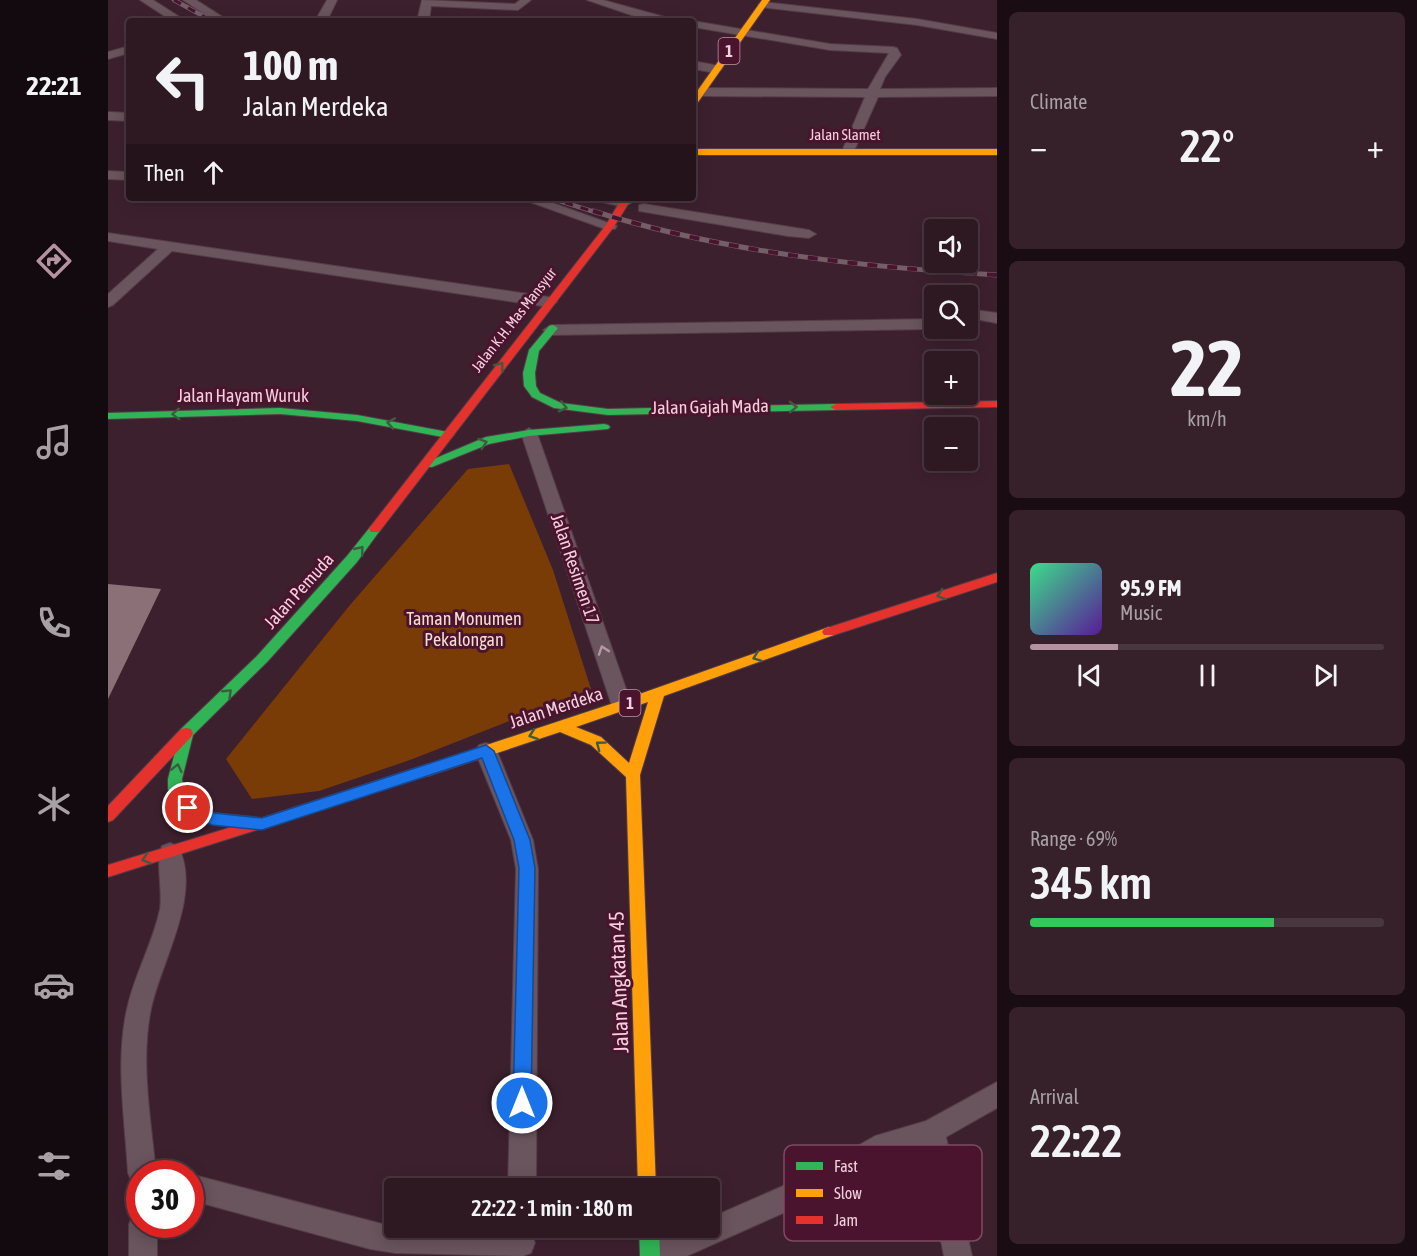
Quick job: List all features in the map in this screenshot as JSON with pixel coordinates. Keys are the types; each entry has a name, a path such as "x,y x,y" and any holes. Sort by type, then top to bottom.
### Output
{"main road":[{"name":"1","path":"697,97 764,3"},
{"name":"Jalan Slamet","path":"696,152 997,152"},
{"name":"Jalan K.H. Mas Mansyur","path":"428,464 549,302 610,226 625,201"},
{"path":"633,223 647,203"},
{"name":"Jalan K.H. Mas Mansyur","path":"565,312 534,350 528,380 532,391 553,405 571,409 608,412 672,410"},
{"path":"674,425 672,410 997,405"},
{"name":"Jalan Hayam Wuruk","path":"108,416 280,411 357,418 448,435"},
{"name":"Jalan Gajah Mada","path":"428,464 486,441 529,433 632,426"},
{"name":"Jalan Pemuda","path":"108,816 186,733 262,660 352,559 428,464"},
{"name":"Jalan Merdeka","path":"108,871 262,824 486,751 622,706 800,641 997,577"},
{"name":"Jalan Angkatan 45","path":"647,1178 633,775 658,693"},
{"path":"560,726 596,741 633,775"},
{"name":"1","path":"186,733 175,779 176,789 188,808 212,819 262,824"},
{"path":"649,1238 650,1256"}],"street":[{"path":"145,0 175,18"},
{"path":"188,0 218,18"},
{"path":"323,18 333,0"},
{"path":"423,18 426,1 518,7 526,0"},
{"path":"592,0 658,18"},
{"path":"764,3 994,35 997,23"},
{"path":"696,24 830,47 892,50 895,55 879,77 848,151"},
{"path":"108,57 126,50"},
{"path":"108,57 126,60"},
{"path":"696,66 717,69"},
{"path":"697,97 997,92"},
{"path":"108,117 126,117"},
{"path":"108,175 126,176"},
{"path":"535,201 610,226"},
{"path":"647,203 756,228 809,234"},
{"path":"108,237 167,248 549,302"},
{"path":"108,302 167,248"},
{"path":"751,327 756,320 767,316 791,314 924,314"},
{"path":"978,315 997,318"},
{"path":"978,324 997,323"},
{"path":"552,330 924,324"},
{"name":"Jalan Resimen 17","path":"529,433 622,706"},
{"path":"486,751 522,840 527,868 522,1178"},
{"path":"141,1160 134,1061 139,1009 171,911 174,891 170,852"},
{"path":"884,1145 932,1131 997,1094"},
{"path":"932,1131 935,1145"},
{"path":"204,1190 370,1235 395,1239 521,1242"},
{"path":"655,1256 784,1199"},
{"path":"143,1238 143,1256"},
{"path":"955,1241 958,1256"}],"green space":[{"name":"Taman Monumen Pekalongan","path":"509,464 553,570 591,689 410,760 319,791 252,799 226,759 350,605 468,469"}],"building":[{"path":"108,584 161,589 108,699"}],"railway":[{"path":"174,0 207,18"},
{"path":"560,201 598,213"},
{"path":"593,211 642,225 742,247 844,262 997,275"}],"traffic: fast":[{"path":"553,328 534,350 529,373 530,386 536,395 558,406 608,412 836,407"},
{"path":"108,416 280,411 357,418 448,435"},
{"path":"428,464 486,441 529,433 604,427"},
{"path":"184,802 176,789 175,779 186,733 262,659 352,559 375,529"},
{"path":"649,1238 650,1256"}],"traffic: slow":[{"path":"696,99 766,0"},
{"path":"696,152 997,152"},
{"path":"428,770 622,706 829,632"},
{"path":"647,1178 633,775 658,693"},
{"path":"560,726 596,741 633,775"}],"traffic: jam":[{"path":"375,529 610,226 625,201"},
{"path":"836,407 997,404"},
{"path":"829,632 997,577"},
{"path":"108,816 186,733"},
{"path":"184,802 188,808 212,819 262,824 428,770"},
{"path":"108,871 262,824"}],"route":[{"path":"188,808 212,819 262,824 486,751 522,840 527,868 522,1103"}]}
